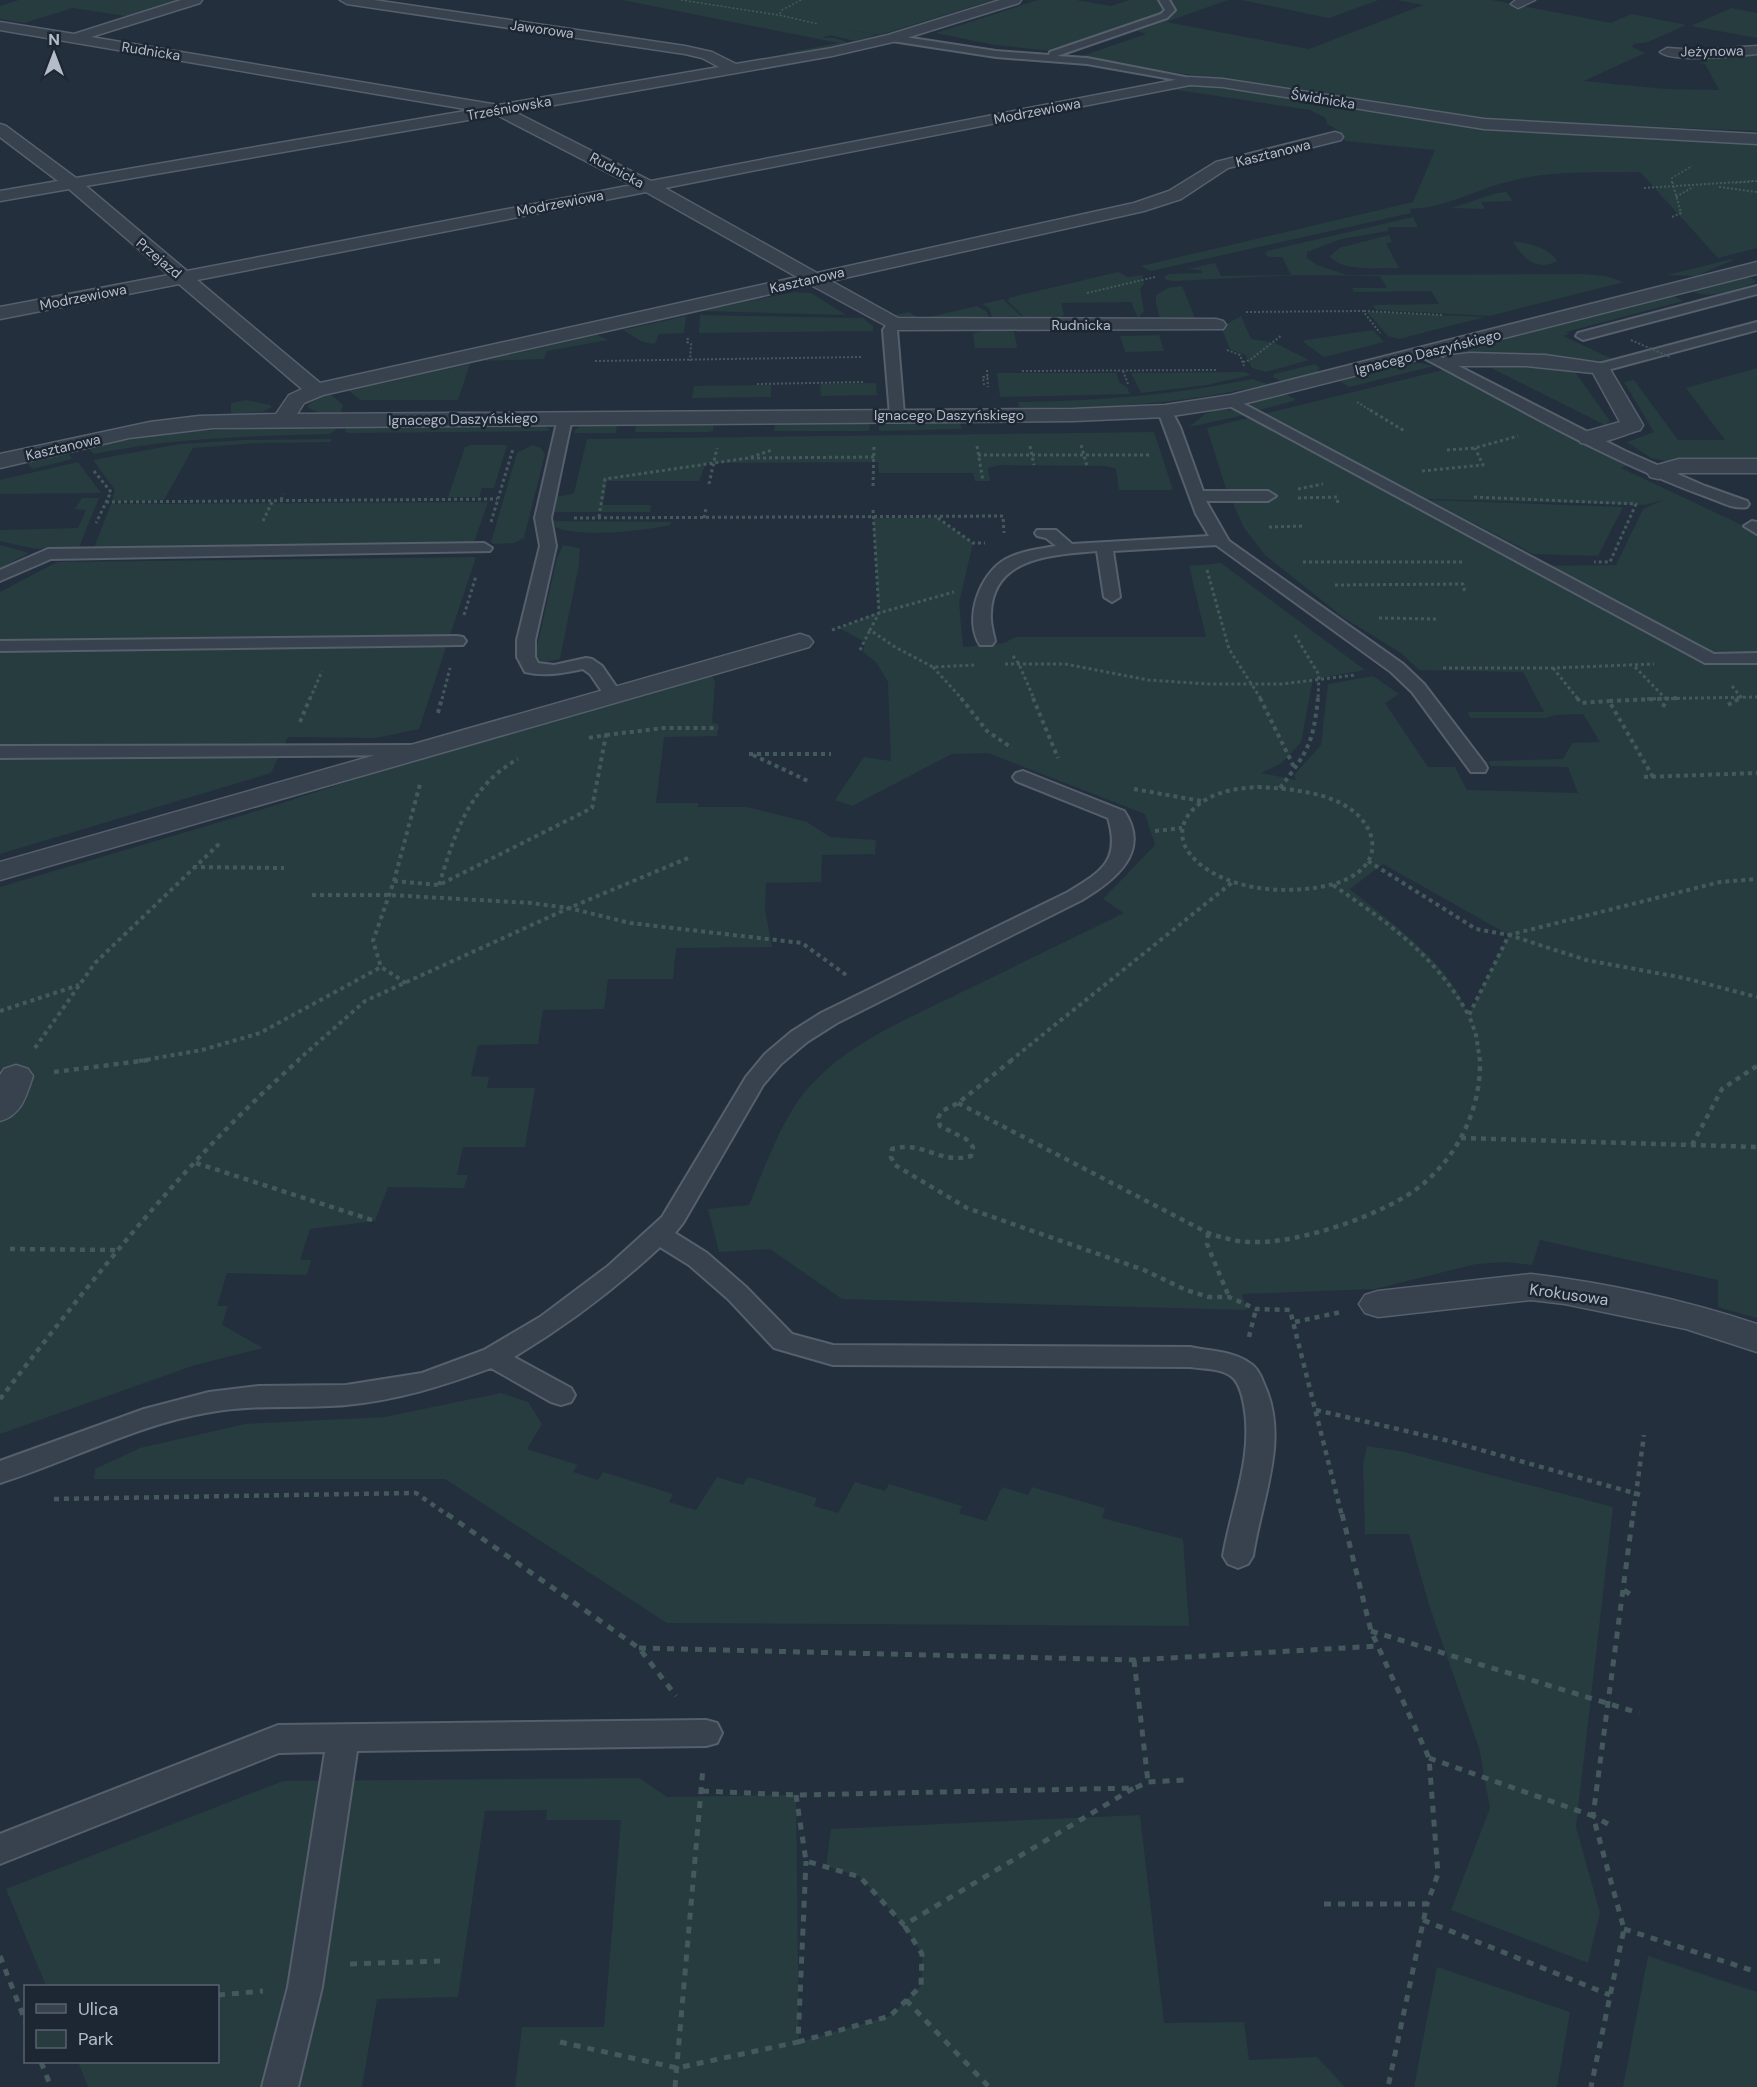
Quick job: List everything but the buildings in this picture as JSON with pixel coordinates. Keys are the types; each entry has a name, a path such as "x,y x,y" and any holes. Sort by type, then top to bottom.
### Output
{"street":[{"path":"73,38 195,0"},
{"name":"Jaworowa","path":"346,0 686,50 707,55 735,69"},
{"name":"Trześniowska","path":"0,196 832,52 892,38 1014,0"},
{"name":"Rudnicka","path":"0,26 500,110 648,186 894,324 1216,325"},
{"path":"0,33 16,29"},
{"name":"Jeżynowa","path":"1667,52 1698,54 1757,50"},
{"name":"Świdnicka","path":"1190,81 1223,82 1484,124 1757,139"},
{"name":"Modrzewiowa","path":"0,313 1190,81"},
{"name":"Przejazd","path":"0,129 71,184 316,390"},
{"name":"Kasztanowa","path":"282,420 296,399 316,390 1138,207 1174,195 1222,165 1335,137"},
{"name":"Ignacego Daszyńskiego","path":"125,433 171,426 282,420 1073,415 1165,411 1231,401 1432,357 1754,269"},
{"path":"1432,357 1490,358 1576,364 1600,368 1632,425 1589,438"},
{"name":"Kasztanowa","path":"0,461 125,433"},
{"path":"1658,472 1679,466 1757,466"},
{"path":"0,871 800,642"},
{"path":"0,1110 6,1103 16,1076"},
{"name":"Krokusowa","path":"1378,1304 1531,1287 1565,1291 1690,1316 1757,1338"}],"lane":[{"path":"1043,58 1164,16 1170,10 1164,0"},
{"name":"Świdnicka","path":"892,38 984,52 1087,61 1190,81"},
{"path":"1583,336 1757,290"},
{"path":"894,324 890,330 897,415"},
{"path":"1600,368 1757,326"},
{"path":"1432,357 1658,472 1701,491 1741,504"},
{"path":"1231,401 1711,659 1757,658"},
{"path":"1165,411 1175,429 1209,526 1219,540 1397,668 1418,688 1478,768"},
{"path":"566,418 543,518 548,546 526,640 526,657 531,668 554,670 586,663 596,670 613,695"},
{"path":"1198,496 1268,496"},
{"path":"1047,533 1069,549"},
{"path":"986,641 982,613 997,574 1009,564 1035,554 1069,549 1197,544 1219,540"},
{"path":"1104,546 1112,597"},
{"path":"0,576 48,554 484,548"},
{"path":"0,646 457,641"},
{"path":"0,752 424,750"},
{"path":"0,1472 154,1416 209,1402 259,1396 346,1395 425,1382 494,1357 557,1317 617,1272 671,1223 754,1082 773,1059 799,1037 830,1018 1075,896 1108,877 1122,855 1123,831 1117,815 1085,800 1023,777"},
{"path":"659,1235 698,1259 737,1293 783,1341 833,1355 1191,1357 1220,1362 1241,1370 1252,1384 1263,1435 1256,1485 1241,1529 1238,1556"},
{"path":"494,1357 561,1395"},
{"path":"0,1849 278,1739 706,1733"},
{"path":"280,2087 308,1965 343,1738"}],"path":[{"path":"681,0 779,15 820,25"},
{"path":"794,0 800,1"},
{"path":"779,15 782,10 800,1"},
{"path":"1672,216 1681,213 1671,188 1672,178 1675,174 1693,166"},
{"path":"1676,197 1692,187 1757,181"},
{"path":"1644,188 1704,186 1757,192"},
{"path":"1363,311 1385,337"},
{"path":"1216,325 1223,325 1242,312 1363,311 1447,315"},
{"path":"1240,356 1242,361 1250,360 1282,335"},
{"path":"1631,340 1670,357"},
{"path":"690,361 690,343 692,350"},
{"path":"587,361 861,357"},
{"path":"987,370 988,379"},
{"path":"1023,371 1223,370"},
{"path":"1123,371 1126,383"},
{"path":"754,384 894,381"},
{"path":"1356,401 1406,432"},
{"path":"873,415 873,486"},
{"path":"975,439 983,482"},
{"path":"406,983 381,967 373,941 394,881 424,750 515,443"},
{"path":"709,484 712,463 719,443"},
{"path":"748,458 779,447"},
{"path":"1447,450 1475,448"},
{"path":"978,455 1150,455"},
{"path":"599,518 606,479 748,458 874,458"},
{"path":"82,554 111,492 91,467"},
{"path":"202,501 206,494"},
{"path":"281,500 283,494"},
{"path":"364,500 366,494"},
{"path":"1268,496 1269,498 1337,497 1338,504"},
{"path":"106,502 497,499"},
{"path":"704,518 706,508"},
{"path":"860,650 879,613 873,510"},
{"path":"543,518 1003,516 1004,533 1047,533"},
{"path":"937,518 973,543 1002,544 1009,564"},
{"path":"1204,561 1229,649 1253,684 1294,767"},
{"path":"1326,585 1463,584 1465,593"},
{"path":"1280,788 1305,755 1314,734 1320,682 1319,675 1292,629"},
{"path":"870,630 895,647 933,667 972,710 987,731 1003,744 1020,752"},
{"path":"986,641 1004,643 1019,664 1061,765"},
{"path":"288,752 333,643"},
{"path":"1440,668 1634,666 1711,659 1741,698"},
{"path":"933,667 976,665"},
{"path":"997,665 1074,665 1158,681 1253,684 1320,682 1397,668"},
{"path":"1634,666 1667,698"},
{"path":"1553,668 1581,703 1667,698 1757,698"},
{"path":"1663,707 1667,698"},
{"path":"1728,705 1741,698"},
{"path":"1609,701 1653,777"},
{"path":"583,739 664,728 718,728"},
{"path":"394,881 439,885 592,808 606,735"},
{"path":"808,781 749,754 831,754"},
{"path":"439,885 453,840 474,797 503,765 522,757"},
{"path":"1644,777 1757,772"},
{"path":"1126,788 1201,801"},
{"path":"1280,788 1321,796 1354,813 1365,824 1372,836 1373,848 1362,869 1332,885 1284,890 1234,881 1201,864 1183,842 1181,831 1183,820 1201,801 1236,789 1280,788"},
{"path":"16,1076 95,963 193,867 225,839"},
{"path":"0,1399 116,1250 255,1098 365,1001 568,908 688,858"},
{"path":"1368,861 1476,929 1509,935 1586,960 1684,978 1757,997"},
{"path":"193,867 284,868"},
{"path":"1468,1015 1509,935 1720,882 1757,879"},
{"path":"1234,881 958,1103 942,1111 938,1118 940,1125 966,1139 973,1147 971,1156 959,1161 948,1160 913,1144 892,1149 891,1157 895,1165 968,1208 1144,1270 1186,1290 1209,1297 1229,1297 1256,1309 1290,1310 1295,1322 1371,1631 1429,1758 1438,1874 1423,1920 1388,2087"},
{"path":"958,1103 1208,1233 1236,1241 1268,1241 1299,1236 1346,1222 1383,1207 1421,1186 1449,1156 1461,1138 1479,1088 1481,1055 1477,1035 1456,989 1438,967 1409,938 1332,885"},
{"path":"312,895 389,895 568,908 630,923 802,943 848,977"},
{"path":"16,1076 147,1060 202,1050 260,1033 381,967"},
{"path":"0,1011 80,985"},
{"path":"1692,1145 1722,1089 1757,1066"},
{"path":"1461,1138 1757,1147"},
{"path":"196,1163 375,1221"},
{"path":"1208,1233 1207,1244 1229,1297"},
{"path":"10,1249 116,1250"},
{"path":"1295,1322 1378,1304"},
{"path":"1316,1410 1449,1441 1639,1493"},
{"path":"1591,2087 1624,1929 1593,1816 1639,1493 1644,1435"},
{"path":"54,1499 416,1493 639,1648 706,1733 675,2087"},
{"path":"1624,1590 1635,1598"},
{"path":"1371,1631 1639,1713"},
{"path":"639,1648 1134,1660 1379,1646"},
{"path":"1134,1660 1148,1782"},
{"path":"1429,1758 1593,1816 1608,1824"},
{"path":"904,1925 1135,1788 1148,1782 1184,1780"},
{"path":"702,1791 796,1796 1135,1788"},
{"path":"796,1796 806,1861 798,2042"},
{"path":"560,2042 677,2068 798,2042 890,2016 921,1986 922,1954 904,1925 860,1877 806,1861"},
{"path":"1324,1904 1427,1904"},
{"path":"1423,1920 1610,1995"},
{"path":"1624,1929 1757,1972"},
{"path":"0,1956 24,2013"},
{"path":"308,1965 440,1961"},
{"path":"906,2000 989,2087"},
{"path":"42,2063 51,2087"}],"green space":[{"path":"19,0 184,0 131,17 73,8 24,23 0,19 0,6"},
{"path":"622,0 993,0 880,35 842,28 877,35 855,41 830,35 822,38 835,38 851,44 790,55 785,53 839,43"},
{"path":"1038,0 1076,0 1111,6 1129,0 1228,0 1166,22 1309,49 1423,5 1396,0 1492,0 1611,23 1631,14 1686,25 1648,42 1634,44 1632,47 1645,53 1584,81 1665,89 1719,90 1705,64 1700,63 1710,56 1757,55 1757,131 1496,120 1408,111 1229,79 1085,59 1082,56 1146,34 1138,31 1069,53 994,45 936,33"},
{"path":"1241,0 1379,0 1329,18"},
{"path":"1731,8 1757,13 1757,38 1691,26"},
{"path":"1185,84 1215,84 1357,110 1493,128 1757,141 1757,248 1718,258 1640,172 1577,173 1515,180 1437,205 1410,209 1411,213 1151,271 1141,266 1413,202 1435,150 1345,141 1341,132 1327,124 1326,118 1310,110 1170,89"},
{"path":"1506,192 1513,201 1481,202 1485,209 1452,208 1497,193"},
{"path":"1413,217 1418,227 1388,227 1388,231 1341,239 1307,252 1307,258 1317,265 1347,275 1584,274 1605,276 1624,282 1490,316 1376,310 1373,305 1439,304 1431,291 1354,292 1352,288 1387,288 1380,276 1299,275 1174,281 1166,280 1164,277 1169,274 1202,273 1201,270 1188,269 1215,263 1221,276 1291,275 1282,257 1265,255 1267,251"},
{"path":"1389,235 1392,242 1386,243 1399,268 1352,267 1335,261 1330,256 1339,248"},
{"path":"1513,242 1543,249 1554,256 1557,261 1543,265 1531,262"},
{"path":"1732,259 1696,276 1667,275"},
{"path":"1118,272 1128,277 1144,275 1142,278 1144,284 1140,289 1144,311 1138,318 1131,302 1061,303 1064,315 1060,318 1027,320 1007,300 1010,299 1008,298"},
{"path":"1741,278 1751,278 1757,282 1716,294 1694,292 1695,290"},
{"path":"1182,286 1195,318 1160,318 1156,295 1168,288"},
{"path":"794,292 811,293 846,315 701,311"},
{"path":"1664,297 1676,297 1683,301 1566,332 1569,334 1563,336 1619,362 1469,354 1459,350"},
{"path":"1003,299 1024,319 993,320 989,308 982,304"},
{"path":"977,306 987,312 989,320 903,320 891,316 909,312 921,319"},
{"path":"1367,312 1485,317 1399,339 1388,336"},
{"path":"700,315 863,318 873,326 873,331 699,333"},
{"path":"686,316 684,333 659,334 655,344 643,342 623,330"},
{"path":"1241,316 1251,339 1275,343 1309,360 1266,372 1252,368 1245,355 1230,349 1221,327"},
{"path":"1373,330 1384,342 1324,357 1303,342 1305,340"},
{"path":"979,331 1014,331 1017,348 975,348 973,334"},
{"path":"597,335 608,340 547,351 544,359 483,361"},
{"path":"1159,335 1164,351 1125,352 1120,336"},
{"path":"1420,363 1434,366 1349,387 1341,382 1344,379 1401,364"},
{"path":"1498,363 1568,369 1575,372 1610,421 1605,425 1487,366"},
{"path":"470,364 458,400 360,400 349,391"},
{"path":"1315,364 1320,368 1317,372 1280,381 1273,377 1274,374"},
{"path":"1757,368 1757,471 1710,470 1651,458 1627,442 1654,432 1624,382 1634,380 1678,440 1725,440 1686,388"},
{"path":"1447,369 1628,465 1621,468 1746,527 1757,526 1757,1318 1718,1307 1718,1280 1540,1240 1532,1265 1505,1262 1476,1264 1375,1289 1242,1294 1247,1310 842,1299 770,1249 719,1252 708,1209 749,1205 787,1118 803,1094 820,1076 838,1060 878,1034 1124,913 1103,899 1155,845 1145,814 988,753 952,754 852,806 835,800 864,757 891,761 888,682 876,662 863,652 865,642 839,628 879,612 873,518 937,518 973,543 959,603 963,647 1004,643 1016,637 1206,637 1189,566 1221,563 1365,670 1313,679 1301,742 1282,763 1261,773 1296,780 1294,775 1321,745 1328,684 1373,676 1399,694 1385,703 1428,767 1455,767 1467,790 1578,793 1568,767 1491,766 1489,763 1490,761 1563,759 1572,743 1600,742 1583,714 1555,715 1545,718 1470,718 1468,712 1544,712 1523,672 1419,670 1401,653 1344,618 1265,555 1244,528 1224,483 1207,428","holes":["1398,498 1645,505 1663,500 1643,509 1616,565 1523,566","1383,864 1509,935 1469,1015 1456,990 1434,961 1407,935 1350,889"]},
{"path":"1245,372 1251,375 1207,385 1141,393 1131,373"},
{"path":"997,373 1116,373 1120,383 1127,387 1130,394 1000,397"},
{"path":"1252,379 1268,384 1209,396 1120,406 1031,409 1019,407 1018,402 1136,396"},
{"path":"876,383 877,395 821,396 820,384"},
{"path":"771,385 771,397 692,398 694,386"},
{"path":"328,392 343,405 340,414 320,413 308,408 308,405"},
{"path":"1285,394 1295,399 1294,401 1259,410 1250,405 1255,401"},
{"path":"246,400 272,407 262,412 231,414 231,403"},
{"path":"1217,410 1234,410 1245,415 1189,427 1205,414"},
{"path":"869,421 870,430 867,431 774,431 775,422"},
{"path":"879,421 959,421 962,429 881,431"},
{"path":"714,422 713,431 708,432 635,432 636,423"},
{"path":"617,423 616,433 574,433 576,429 585,424"},
{"path":"337,425 335,431 329,434 182,441 94,454 86,447 180,433 242,428"},
{"path":"348,425 543,425 549,431 350,433 345,432"},
{"path":"1154,432 1173,490 1119,490 1116,469 1107,466 999,465 988,468 990,481 975,481 973,473 879,473 878,462 706,463 699,481 607,481 603,505 651,505 650,512 553,512 557,497 574,493 587,439"},
{"path":"332,439 331,442 257,443 193,448 164,500 112,501 115,490 93,460 179,444 245,440"},
{"path":"507,445 494,488 482,488 479,497 448,497 465,447"},
{"path":"532,445 541,448 545,454 524,538 514,543 493,544 491,542 517,453"},
{"path":"66,451 72,458 69,460 32,469 25,460"},
{"path":"78,462 101,493 0,494 0,480"},
{"path":"82,498 99,498 79,547 35,549 0,541 0,530 78,528 86,510 75,509"},
{"path":"1429,500 1623,507 1598,556 1533,554"},
{"path":"488,502 473,545 94,548 111,504"},
{"path":"554,521 671,522 670,525 645,529 596,533 555,527"},
{"path":"0,545 29,553 0,568"},
{"path":"563,545 580,548 579,565 560,659 545,662 536,660 535,656 557,558"},
{"path":"476,557 419,729 376,738 288,737 271,773 0,854 0,592 57,562"},
{"path":"710,674 715,681 712,723 718,724 717,736 664,737 656,803 698,803 698,807 747,807 807,822 830,837 876,840 875,854 822,855 821,882 766,883 765,910 772,947 676,948 673,979 608,979 604,1009 543,1010 538,1044 478,1045 471,1076 489,1077 487,1088 535,1088 525,1147 463,1147 457,1175 468,1175 464,1188 388,1187 375,1221 310,1229 300,1260 311,1260 307,1275 227,1273 217,1306 228,1306 222,1325 263,1348 195,1365 0,1434 0,887 257,811 428,756"},
{"path":"501,1393 528,1402 542,1424 527,1449 578,1465 573,1472 598,1480 603,1472 673,1494 669,1502 696,1510 717,1477 743,1485 748,1477 817,1498 814,1506 838,1513 855,1482 885,1491 889,1484 962,1506 959,1513 986,1521 1002,1487 1028,1495 1032,1487 1105,1508 1102,1518 1183,1539 1189,1626 667,1623 445,1479 94,1479 95,1469 140,1448 245,1424 384,1417"},
{"path":"1367,1446 1400,1451 1613,1507 1576,1827 1600,1913 1588,1963 1451,1910 1490,1808 1479,1748 1429,1605 1409,1534 1365,1534 1363,1464"},
{"path":"639,1778 667,1797 796,1795 799,2042 890,2016 921,1986 922,1954 904,1925 860,1877 826,1866 831,1829 1140,1815 1164,2023 1244,2022 1249,2060 1317,2057 1345,2087 515,2087 522,2027 604,2027 621,1820 546,1820 547,1810 485,1811 458,1997 377,1999 362,2087 88,2087 78,2063 219,2063 219,1985 46,1985 6,1889 283,1781"},
{"path":"1648,1956 1757,1992 1757,2087 1623,2087"},
{"path":"1437,1967 1570,2012 1557,2087 1414,2087"}]}
